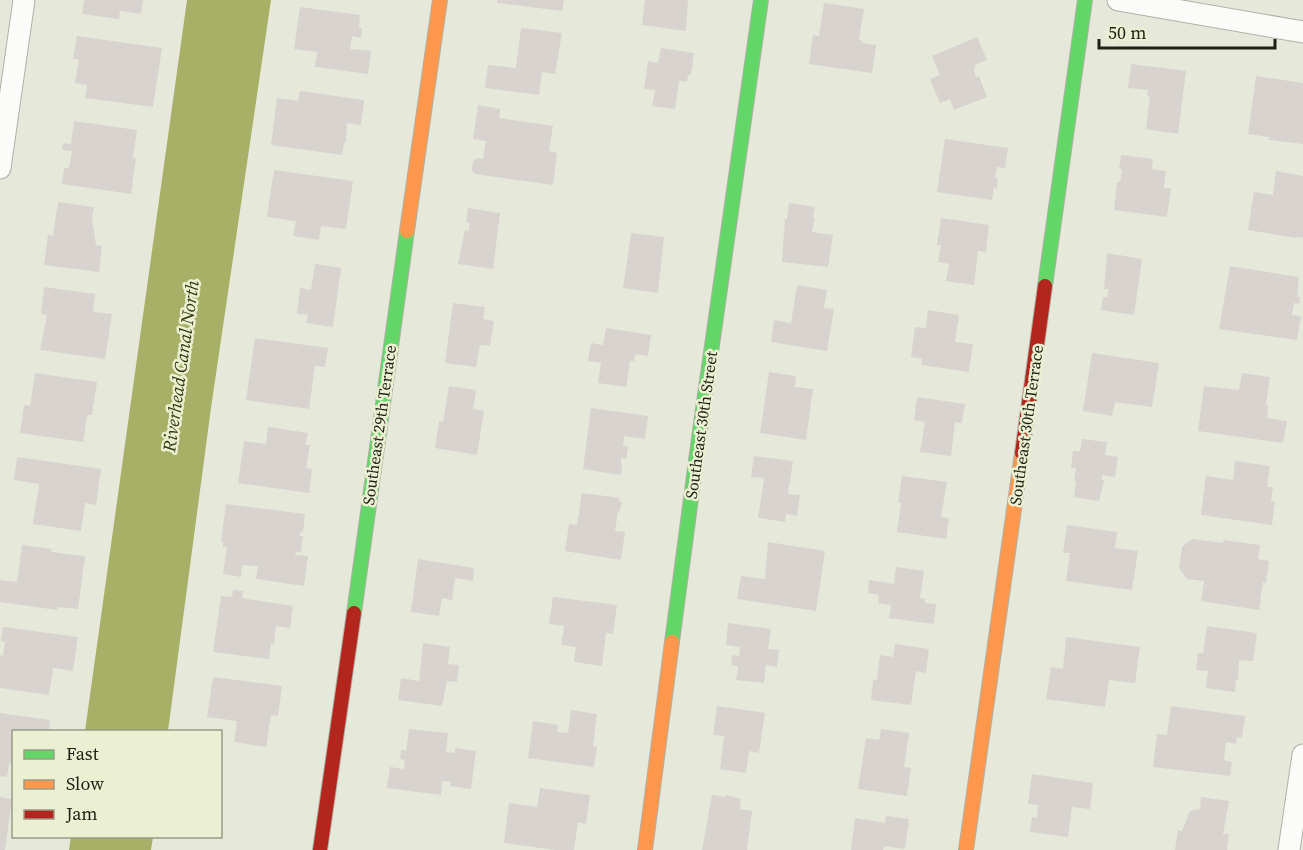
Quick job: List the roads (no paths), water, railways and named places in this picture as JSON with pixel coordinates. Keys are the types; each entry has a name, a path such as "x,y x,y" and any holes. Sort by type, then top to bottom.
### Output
{"street":[{"path":"0,168 24,0"},
{"name":"Southeast 29th Terrace","path":"320,850 440,0"},
{"name":"Southeast 30th Street","path":"645,850 760,0"},
{"name":"Southeast 30th Terrace","path":"966,850 1085,0"},
{"path":"1118,0 1303,32"},
{"path":"1289,850 1303,755"}],"water":[{"name":"Riverhead Canal North","path":"187,0 271,0 211,408 168,730 85,730"},
{"path":"71,838 153,838 151,850 69,850"}]}
